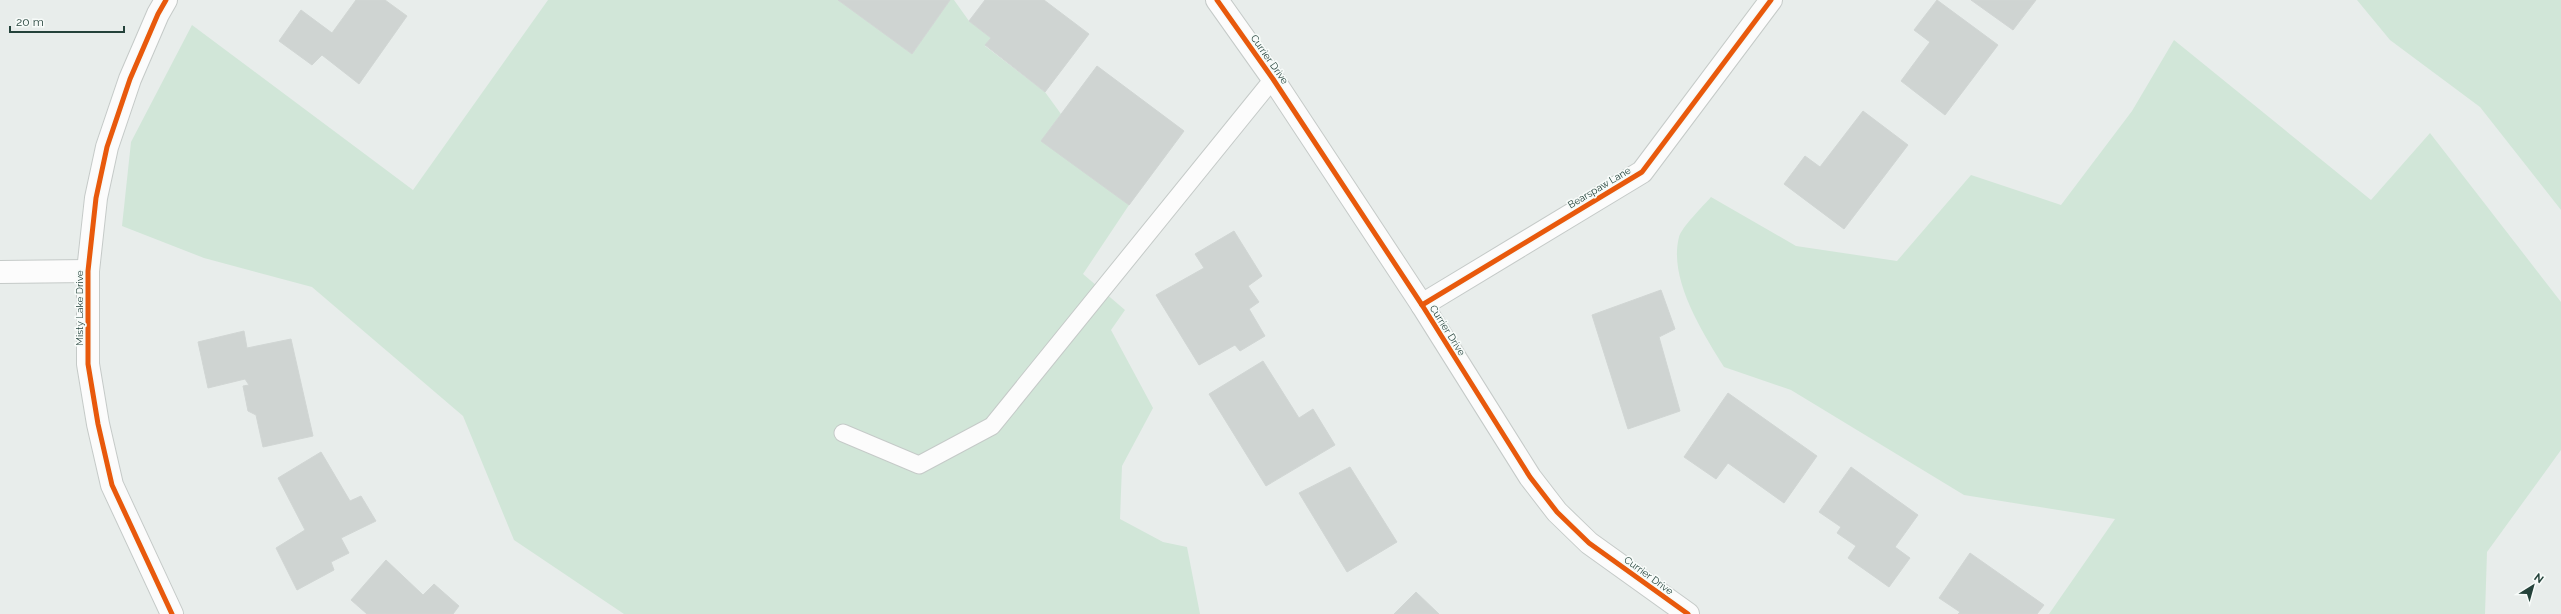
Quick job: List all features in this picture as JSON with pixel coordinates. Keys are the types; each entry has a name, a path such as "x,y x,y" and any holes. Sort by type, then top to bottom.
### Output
{"street":[{"name":"Misty Lake Drive","path":"166,0 158,14 130,79 107,147 96,198 88,271 88,364 98,424 112,485 172,614"},
{"name":"Currier Drive","path":"1217,0 1273,79 1422,305 1530,477 1557,512 1589,543 1688,614"},
{"name":"Bearspaw Lane","path":"1422,305 1642,172 1772,0"},
{"path":"0,272 88,271"}],"lane":[{"path":"843,433 919,465 992,426 1273,79"}],"green space":[{"path":"548,0 838,0 912,54 950,0 954,0 969,21 991,38 985,46 1045,92 1061,114 1042,141 1129,205 1083,274 1125,310 1111,330 1153,408 1122,466 1120,519 1163,542 1187,547 1200,614 624,614 514,540 463,416 312,287 204,258 122,226 131,142 192,25 413,190"},
{"path":"2357,0 2561,0 2561,210 2480,107 2390,40"},
{"path":"2174,40 2371,200 2430,133 2561,302 2561,450 2487,552 2485,614 2049,614 2115,519 1964,495 1791,390 1724,367 1698,322 1683,288 1678,270 1677,253 1681,233 1688,222 1711,197 1796,246 1897,261 1971,175 2061,205 2132,111"}],"building":[{"path":"356,0 385,0 407,16 359,84 322,55 312,65 279,41 301,10 332,33"},
{"path":"838,0 950,0 912,54"},
{"path":"985,0 1044,0 1089,34 1045,92 985,45 991,38 969,21"},
{"path":"1937,0 1998,45 1945,115 1901,81 1930,42 1914,30"},
{"path":"1971,0 2036,0 2013,30"},
{"path":"1097,66 1184,131 1129,205 1041,141"},
{"path":"1863,111 1908,145 1844,229 1784,184 1805,156 1820,167"},
{"path":"1234,231 1262,276 1248,286 1259,302 1249,309 1265,336 1240,351 1235,345 1199,365 1156,295 1204,268 1195,254"},
{"path":"1661,290 1675,329 1659,337 1680,411 1628,429 1592,315"},
{"path":"244,331 247,348 291,339 313,436 263,447 256,415 248,411 243,386 249,385 245,379 208,388 198,342"},
{"path":"1263,361 1299,418 1313,409 1335,445 1266,486 1209,394"},
{"path":"1728,393 1817,456 1784,503 1728,463 1716,479 1684,457"},
{"path":"321,452 350,501 361,496 376,521 341,538 349,553 331,562 334,570 297,590 276,548 305,530 278,478"},
{"path":"1350,467 1397,542 1347,572 1299,493"},
{"path":"1851,467 1918,515 1895,547 1910,558 1889,587 1848,558 1856,546 1837,533 1841,527 1819,512"},
{"path":"1970,553 2044,605 2037,614 1958,614 1960,612 1939,598"},
{"path":"386,560 423,595 434,584 459,606 453,614 367,614 351,600"},
{"path":"1416,592 1439,614 1394,614"}],"cycle path":[{"path":"166,0 158,14 130,79 107,147 96,198 88,271 88,364 98,424 112,485 172,614"},
{"path":"1217,0 1273,79 1422,305 1530,477 1557,512 1589,543 1688,614"},
{"path":"1422,305 1642,172 1771,0"}]}
